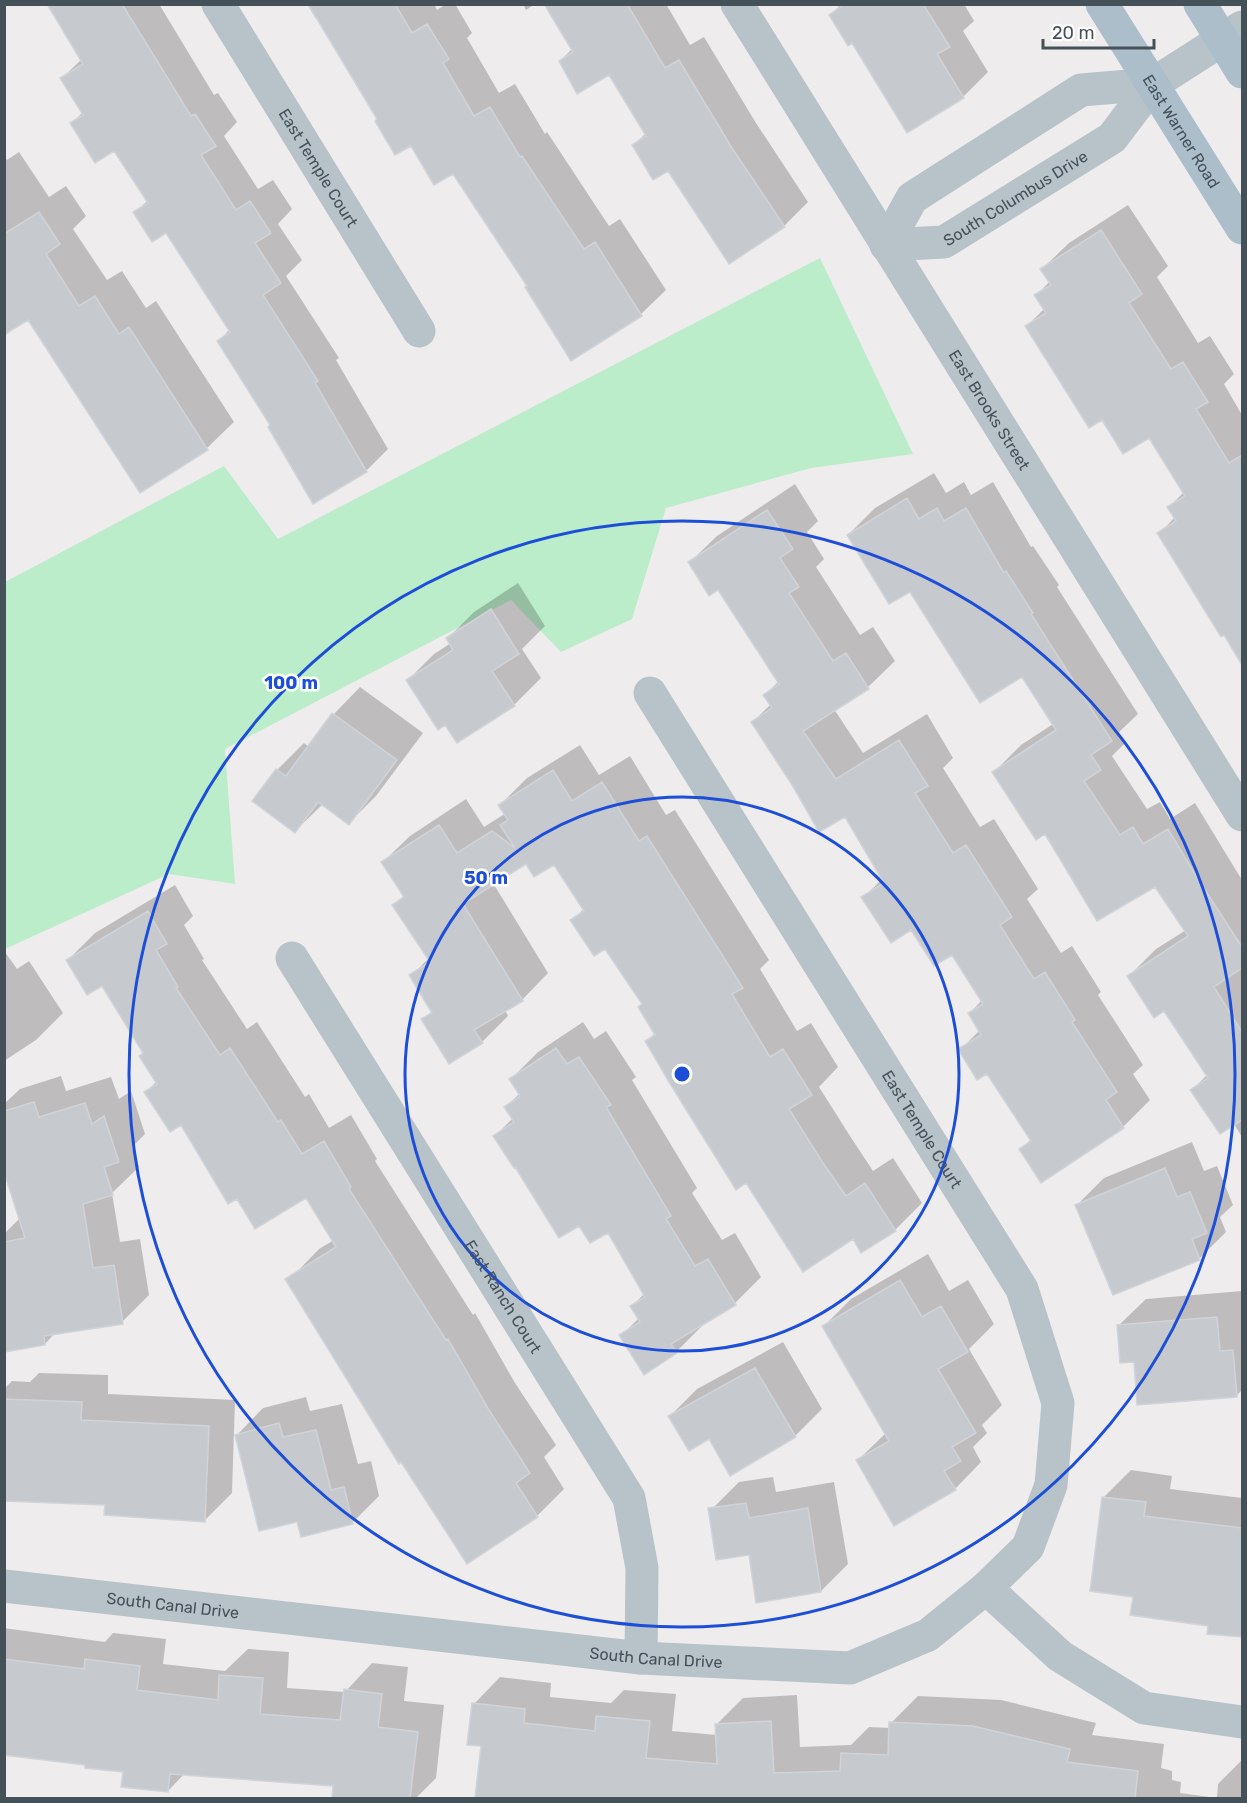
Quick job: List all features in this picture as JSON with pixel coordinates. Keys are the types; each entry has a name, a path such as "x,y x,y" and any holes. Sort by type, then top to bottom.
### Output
{"main road":[{"name":"East Warner Road","path":"1102,4 1242,228"},
{"path":"1200,4 1232,34 1242,72"}],"street":[{"name":"East Temple Court","path":"218,4 419,331"},
{"name":"East Brooks Street","path":"737,4 1242,815"},
{"name":"South Columbus Drive","path":"886,245 944,242 1112,138 1153,84 1232,34"},
{"name":"South Columbus Drive","path":"886,245 912,198 1081,90 1153,84"},
{"name":"East Temple Court","path":"650,693 1022,1289 1058,1403 1051,1485 1028,1547 986,1588"},
{"name":"East Ranch Court","path":"292,958 629,1498 642,1568 641,1658"},
{"name":"South Canal Drive","path":"4,1586 641,1658 850,1668 928,1635 986,1588"},
{"path":"986,1588 1060,1656 1144,1708 1242,1722"}],"green space":[{"path":"820,258 913,454 811,468 666,508 632,619 561,652 511,600 225,749 235,884 169,874 5,949 5,582 224,466 278,539"}],"building":[{"path":"47,4 122,4 191,116 195,114 216,146 201,155 236,210 250,201 271,233 255,243 281,283 263,295 318,381 315,383 367,472 313,504 268,427 270,425 217,341 230,332 166,233 152,242 133,212 148,203 114,151 95,163 70,123 83,115 60,78 83,64"},
{"path":"308,4 395,4 412,33 427,24 449,59 443,63 474,116 490,107 520,157 522,156 584,249 595,242 642,316 571,361 525,287 527,286 453,174 434,185 411,146 395,155 375,121 377,119"},
{"path":"544,4 627,4 665,68 679,60 732,148 785,227 729,264 668,171 653,180 632,145 646,136 609,75 577,94 559,61 573,52"},
{"path":"845,4 923,4 950,47 937,54 964,98 907,133 852,43 848,46 829,15"},
{"path":"39,212 60,244 46,254 79,306 95,296 119,334 129,327 208,450 140,493 28,320 4,335 4,234"},
{"path":"1101,230 1142,294 1129,303 1171,369 1183,362 1208,402 1196,409 1229,463 1242,455 1242,665 1224,635 1221,637 1157,533 1176,521 1167,507 1185,496 1149,438 1123,454 1102,420 1089,428 1025,326 1046,313 1034,295 1051,285 1040,269"},
{"path":"907,498 919,519 937,508 944,521 966,508 1004,573 1006,571 1112,741 1091,755 1101,770 1084,781 1120,835 1133,827 1143,844 1168,829 1242,947 1242,968 1214,987 1242,1032 1242,1120 1220,1134 1190,1090 1208,1078 1164,1011 1154,1018 1127,976 1188,936 1155,887 1097,921 1045,834 1036,840 992,772 1056,730 1022,677 980,703 910,592 889,604 847,535"},
{"path":"767,510 793,549 780,558 799,587 789,593 833,661 846,653 869,689 803,731 836,779 899,740 928,786 915,793 953,853 966,845 1012,917 1000,925 1034,979 1045,972 1075,1020 1072,1022 1117,1092 1106,1100 1124,1128 1041,1183 1019,1149 1031,1141 987,1074 977,1080 958,1049 981,1035 968,1013 983,1004 952,955 934,966 911,930 891,943 861,897 884,883 845,817 819,832 751,722 772,708 763,695 779,684 718,590 709,596 688,562"},
{"path":"491,609 519,654 492,671 515,706 457,743 445,725 438,730 406,680 453,650 446,638"},
{"path":"332,713 397,760 349,825 318,802 295,833 252,801 276,769 286,776"},
{"path":"553,770 572,801 602,782 639,841 647,836 743,988 732,994 770,1057 783,1049 812,1095 789,1109 823,1163 846,1196 865,1183 896,1231 861,1253 853,1239 803,1272 746,1183 736,1190 669,1082 645,1041 655,1035 638,1007 642,1004 605,949 594,956 570,920 584,911 554,865 534,877 526,864 463,904 523,1001 474,1030 483,1043 449,1064 421,1019 432,1013 409,975 430,962 392,905 404,897 381,862 439,825 457,853 492,831 515,848 500,825 508,820 498,805"},
{"path":"148,911 167,944 156,950 178,987 176,988 220,1055 230,1048 278,1122 281,1120 302,1154 324,1141 351,1187 349,1189 446,1340 448,1339 489,1410 530,1473 516,1483 538,1517 467,1564 401,1462 399,1464 285,1279 336,1247 306,1198 255,1229 237,1199 228,1204 181,1125 170,1132 144,1092 157,1084 139,1056 143,1053 102,986 87,995 66,960"},
{"path":"556,1048 567,1064 579,1057 611,1105 606,1107 671,1216 666,1219 695,1266 708,1259 736,1305 671,1344 677,1353 644,1375 619,1335 640,1322 630,1306 645,1297 608,1233 590,1243 579,1226 559,1238 493,1136 514,1122 504,1107 520,1096 509,1079"},
{"path":"34,1102 39,1117 85,1103 92,1124 104,1116 119,1162 104,1167 113,1195 83,1204 93,1268 114,1265 123,1324 44,1336 45,1345 4,1352 4,1242 25,1238 4,1172 4,1111"},
{"path":"1165,1168 1177,1197 1190,1192 1207,1233 1192,1239 1200,1260 1113,1295 1075,1205"},
{"path":"900,1280 922,1317 941,1306 968,1352 938,1369 976,1433 952,1447 961,1461 944,1471 956,1490 894,1526 856,1460 889,1441 822,1326"},
{"path":"1217,1317 1220,1351 1233,1350 1237,1397 1137,1405 1134,1362 1120,1363 1117,1325"},
{"path":"755,1368 796,1437 730,1476 709,1439 689,1451 668,1416"},
{"path":"4,1399 82,1402 81,1420 209,1426 205,1522 104,1515 105,1505 4,1501"},
{"path":"279,1423 283,1437 316,1430 331,1490 344,1487 353,1524 301,1537 297,1522 259,1531 235,1435"},
{"path":"1102,1497 1146,1502 1144,1516 1242,1528 1242,1637 1207,1634 1208,1626 1130,1615 1133,1597 1090,1591"},
{"path":"746,1503 749,1518 808,1508 821,1592 756,1603 749,1555 716,1560 708,1508"},
{"path":"4,1659 84,1669 85,1659 140,1666 137,1690 218,1700 219,1675 263,1678 260,1714 340,1720 344,1689 382,1694 378,1727 418,1732 410,1798 332,1798 333,1786 170,1774 168,1792 121,1787 123,1772 4,1755"},
{"path":"472,1703 525,1709 524,1723 595,1731 596,1716 650,1721 646,1758 717,1764 715,1724 771,1721 774,1773 840,1771 841,1753 888,1755 889,1722 973,1726 1070,1749 1067,1762 1138,1771 1135,1798 475,1798 481,1746 467,1745"}]}
